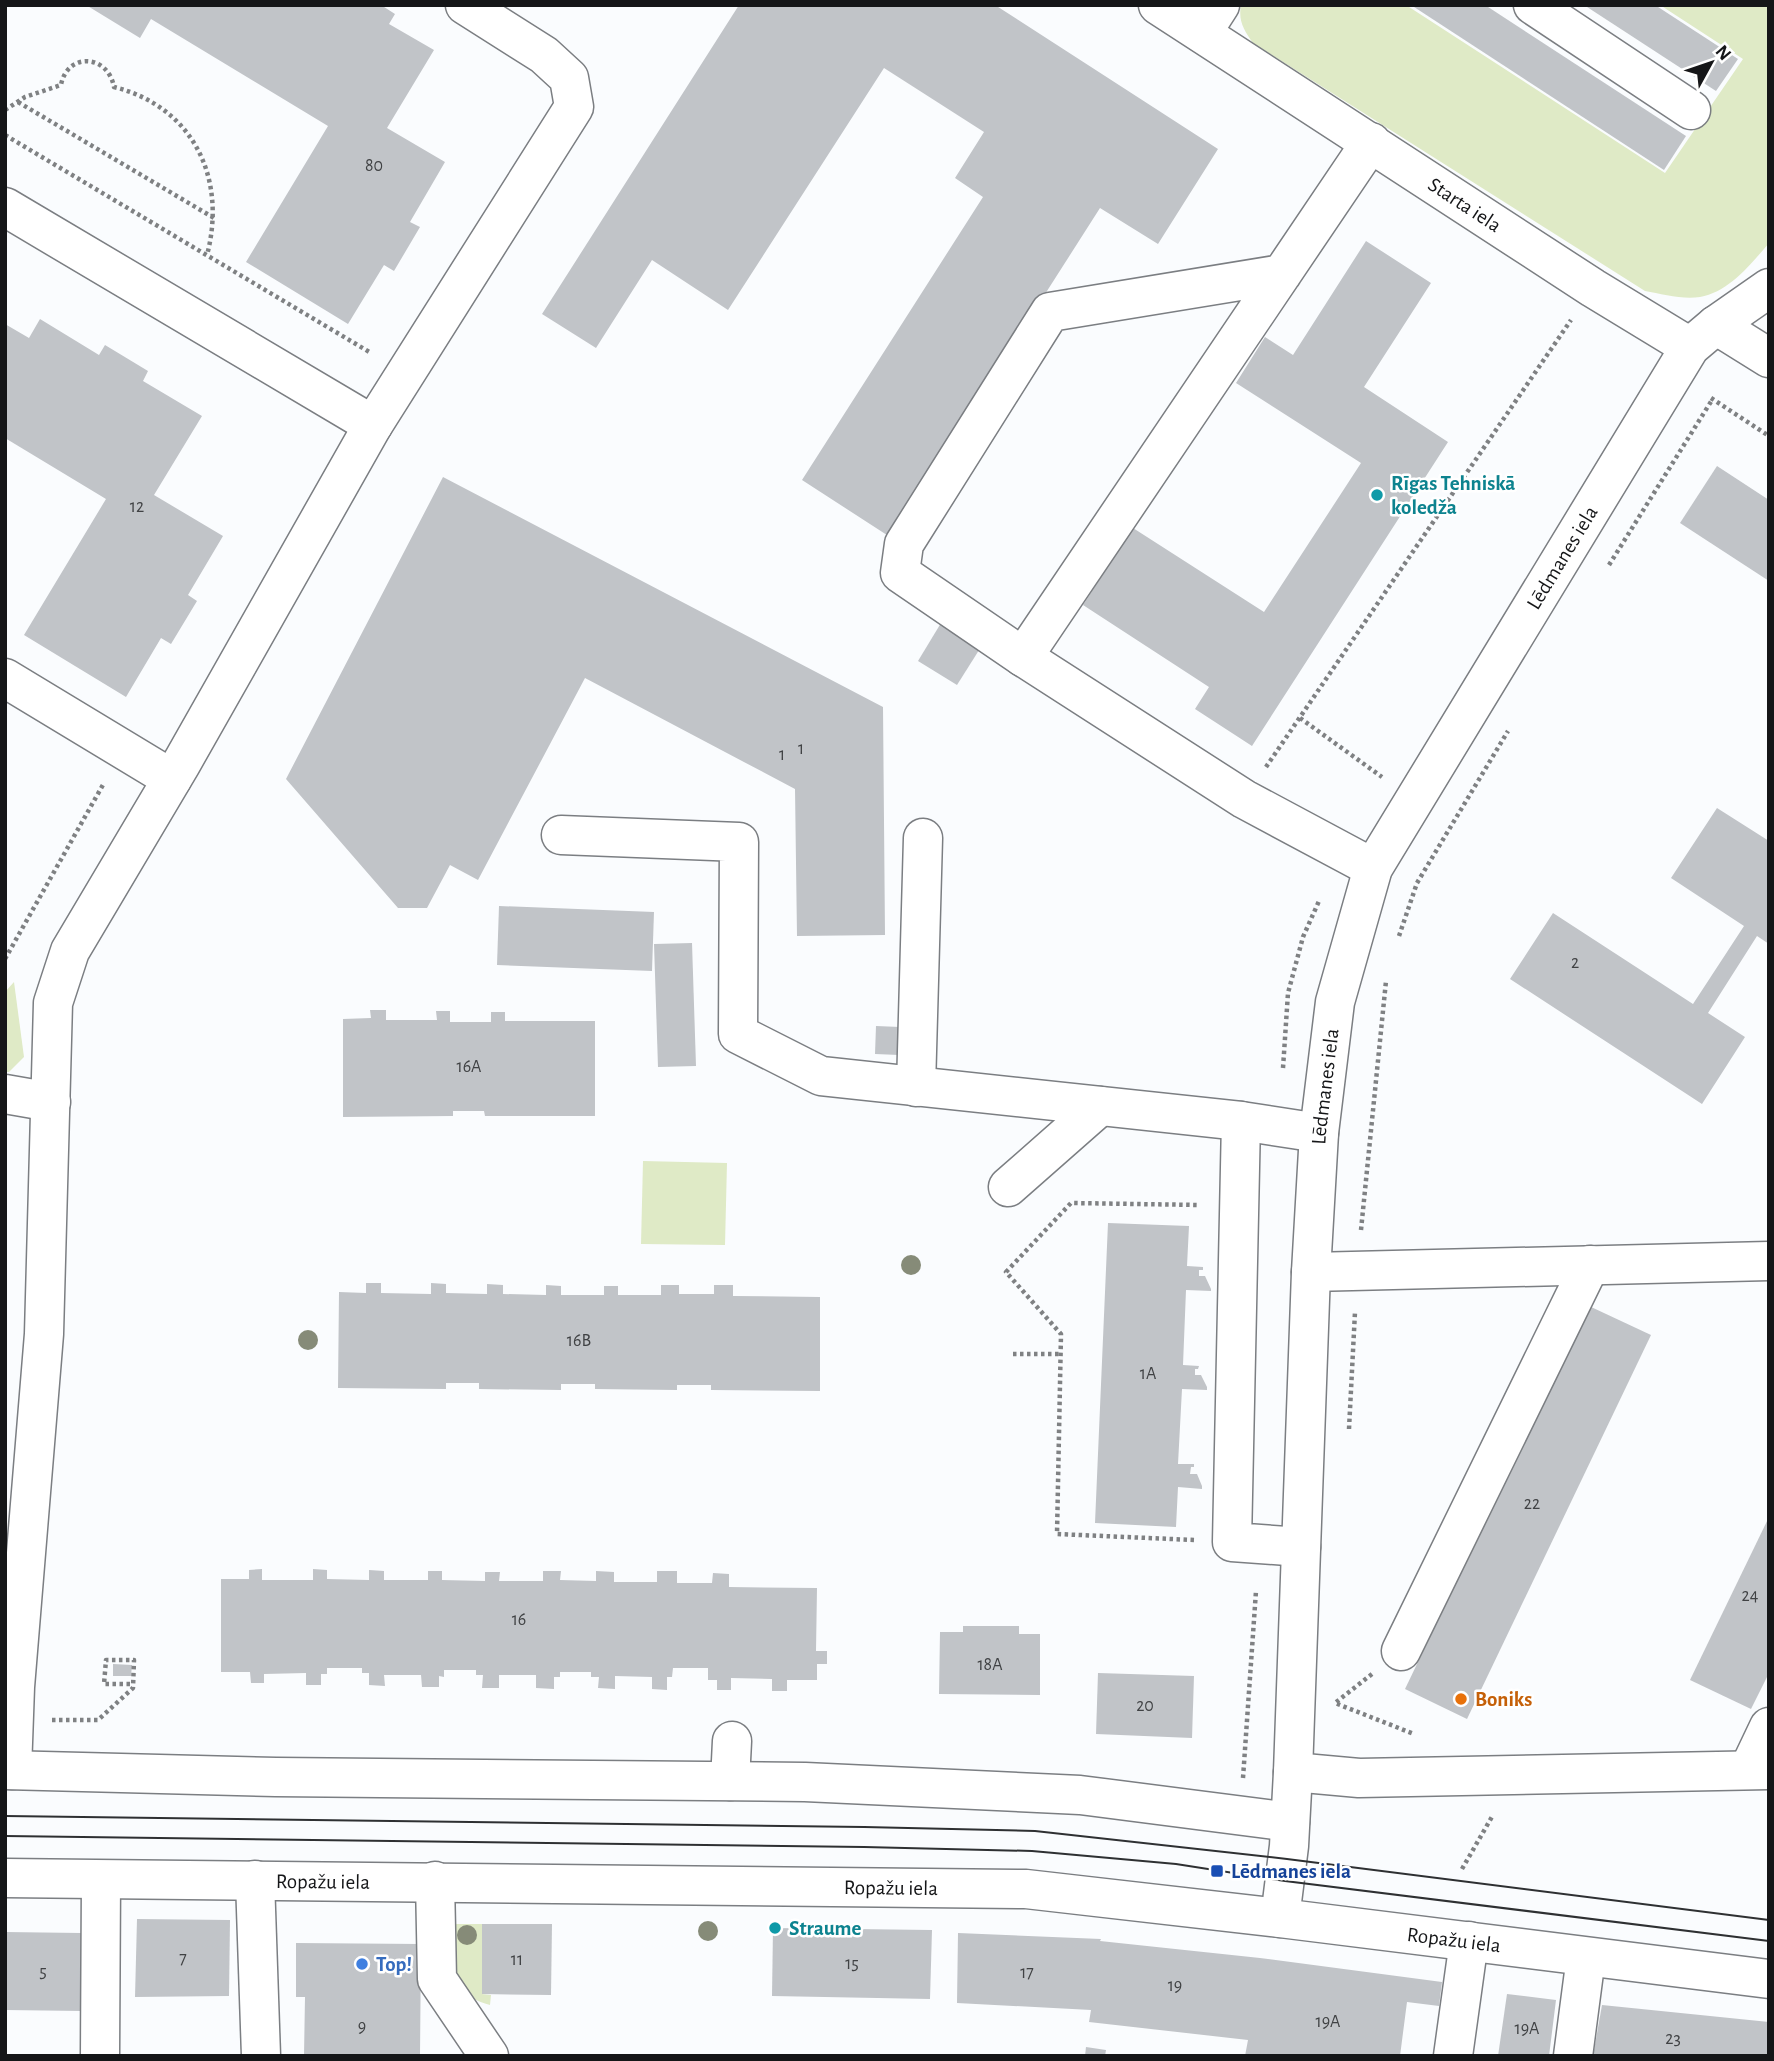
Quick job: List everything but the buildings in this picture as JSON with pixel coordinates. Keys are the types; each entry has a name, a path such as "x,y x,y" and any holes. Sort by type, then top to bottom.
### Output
{"street":[{"path":"465,5 544,55 569,78 575,107 373,425 172,779 70,951 53,1003 44,1334 16,1533 28,1712 9,1770 229,1776 805,1782 1080,1795 1290,1822"},
{"name":"Starta iela","path":"1159,5 1211,19 1371,142 1594,288 1703,336 1769,358"},
{"path":"1533,5 1691,110"},
{"path":"1023,657 1371,142"},
{"path":"5,207 373,425"},
{"path":"1282,274 1050,312 904,544 900,573 1023,657 1244,799 1373,868"},
{"path":"1703,336 1769,288"},
{"name":"Lēdmanes iela","path":"1280,1917 1293,1772 1311,1272 1319,1133 1335,1002 1373,868 1703,336"},
{"path":"5,678 172,779"},
{"path":"561,835 739,842 738,1034 821,1076 1241,1121 1319,1133"},
{"path":"916,1087 923,838"},
{"path":"5,1094 51,1102"},
{"path":"1009,1187 1100,1106"},
{"path":"1241,1121 1232,1542 1301,1547"},
{"path":"1311,1272 1769,1261"},
{"path":"1401,1651 1590,1265"},
{"path":"1293,1772 1359,1778 1759,1770 1769,1727"},
{"path":"730,1782 732,1741"},
{"name":"Ropažu iela","path":"5,1878 1026,1889 1280,1917 1769,1979"},
{"path":"100,2056 102,1880"},
{"path":"255,1880 261,2056"},
{"path":"435,1881 437,1979 489,2056"},
{"path":"1453,2056 1469,1941"},
{"path":"1573,2056 1586,1957"}],"path":[{"path":"5,110 25,97 61,85 62,76 78,63 96,62 110,73 114,87 157,104 178,122 193,141 212,185 214,218 207,255"},
{"path":"19,102 214,218"},
{"path":"5,135 376,355"},
{"path":"1244,799 1594,288"},
{"path":"1604,573 1712,400 1703,336"},
{"path":"1712,400 1769,436"},
{"path":"1300,718 1386,779"},
{"path":"1395,947 1418,883 1510,727"},
{"path":"5,959 123,750"},
{"path":"1349,1438 1357,1271 1386,973"},
{"path":"1232,1542 1056,1534 1061,1334 1006,1272 1071,1203 1240,1206"},
{"path":"1013,1354 1061,1354"},
{"path":"1335,1703 1401,1651"},
{"path":"28,1712 98,1720 133,1688 134,1660 106,1660 104,1684 133,1684"},
{"path":"1335,1715 1336,1689"},
{"path":"1335,1703 1425,1739"},
{"path":"1461,1868 1516,1774"}],"green space":[{"path":"1241,5 1406,5 1665,173 1743,59 1660,5 1769,5 1769,243 1739,276 1711,294 1687,298 1645,291 1253,43 1242,25"},
{"path":"14,982 24,1057 9,1072 5,1072 5,992"},
{"path":"643,1161 727,1163 725,1245 641,1244"},
{"path":"450,1924 482,1924 482,1994 491,1995 490,2005 476,2000 459,1984 453,1964"}],"tram line":[{"path":"5,1816 1035,1831 1287,1859 1769,1920"},
{"path":"5,1836 1032,1851 1176,1864 1285,1881 1769,1941"}],"place":[{"name":"Rīgas Tehniskā koledža","path":"1377,495"},
{"name":"Boniks","path":"1461,1699"},
{"name":"Lēdmanes iela","path":"1217,1871"},
{"name":"Straume","path":"775,1928"},
{"name":"Top!","path":"362,1964"}]}
